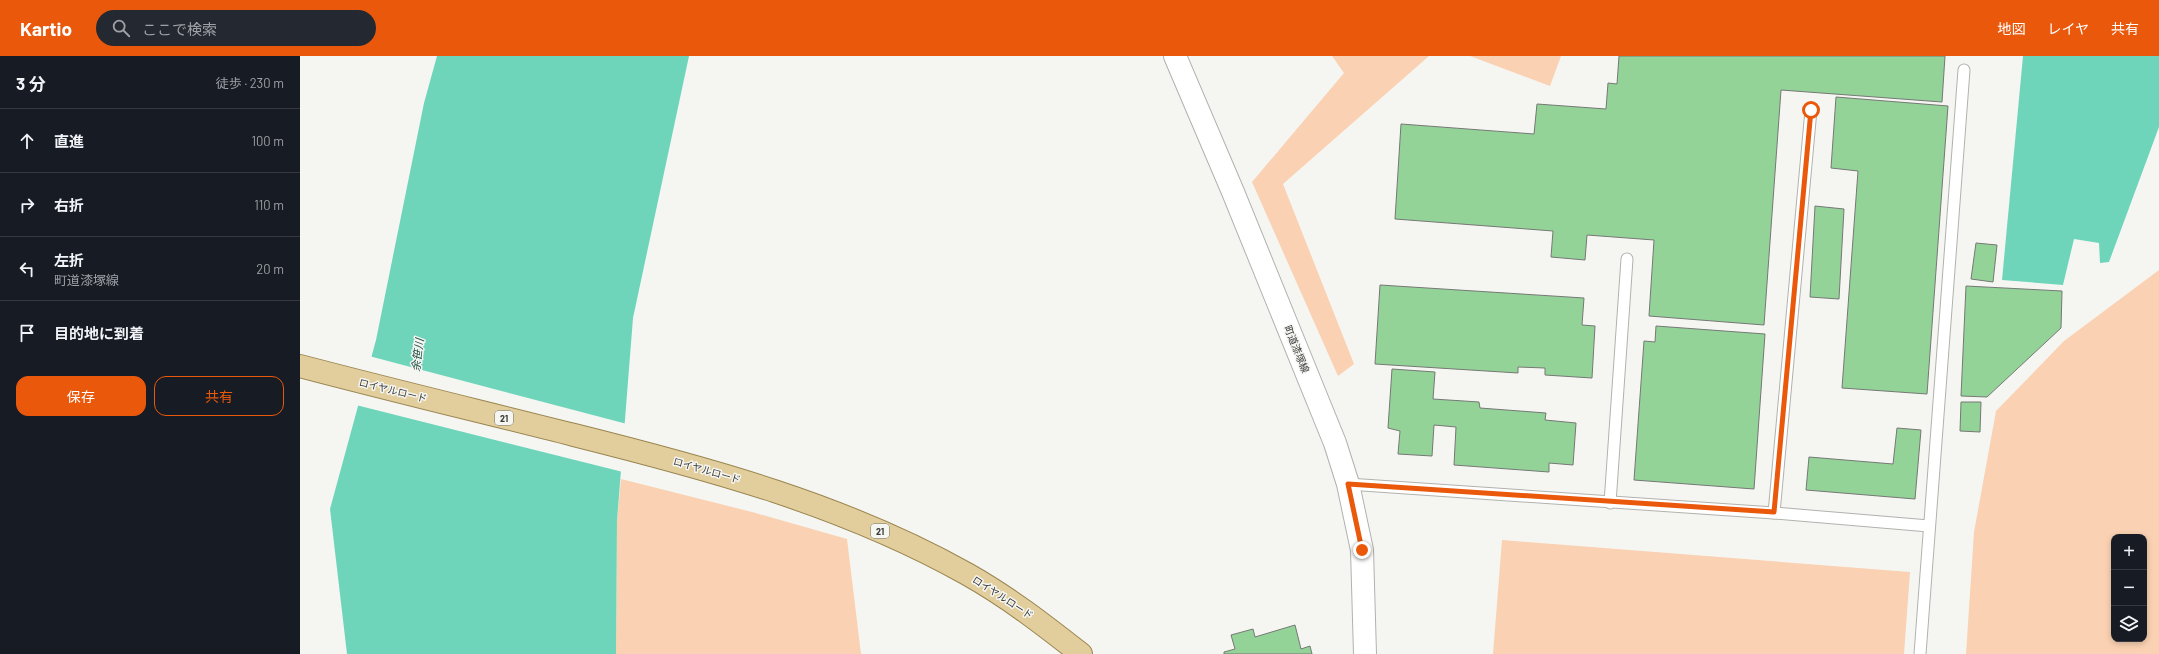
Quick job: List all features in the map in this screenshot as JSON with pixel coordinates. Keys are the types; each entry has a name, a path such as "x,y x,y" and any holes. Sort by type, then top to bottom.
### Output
{"main road":[{"name":"ロイヤルロード","path":"300,366 656,456 743,480 817,504 894,537 968,574 1030,614 1080,654"}],"street":[{"name":"町道漆塚線","path":"1176,56 1335,443 1348,484 1362,550 1365,654"}],"lane":[{"path":"1920,654 1964,70"},
{"path":"1774,512 1811,110"},
{"path":"1610,503 1627,259"},
{"path":"1348,484 1610,503 1774,512 1929,526"}],"shaded area":[{"path":"1332,56 1429,56 1283,184 1354,364 1338,376 1252,182 1344,73"},
{"path":"1470,56 1561,56 1550,86"},
{"path":"2159,270 2159,654 1966,654 1974,532 1996,411 2064,341"},
{"path":"621,479 752,512 847,539 861,654 616,654 617,521"},
{"path":"1502,540 1910,572 1904,654 1493,654"}],"water":[{"name":"余笹川","path":"437,56 689,56 633,318 617,521 616,654 347,654 330,509 376,340 424,103"},
{"path":"2023,56 2159,56 2159,127 2109,262 2100,263 2099,243 2074,239 2063,285 2002,280"}],"pier":[{"path":"369,356 627,424 623,472 356,405"}],"building":[{"path":"1619,56 1945,56 1942,102 1781,90 1764,325 1649,316 1654,240 1587,235 1585,260 1551,257 1553,231 1395,219 1401,124 1534,134 1537,104 1606,109 1608,83 1617,84"},
{"path":"1836,97 1948,106 1927,394 1842,388 1858,171 1831,168"},
{"path":"1815,206 1844,209 1839,299 1810,297"},
{"path":"1976,243 1997,245 1993,282 1971,279"},
{"path":"1380,285 1584,298 1582,325 1595,326 1592,378 1545,375 1545,368 1518,367 1518,373 1375,364"},
{"path":"1966,286 2062,291 2061,328 1987,397 1961,396"},
{"path":"1656,326 1765,334 1754,489 1634,480 1644,341 1655,342"},
{"path":"1392,369 1435,372 1433,399 1479,402 1480,408 1546,413 1545,420 1576,423 1573,465 1549,463 1549,472 1454,465 1456,427 1434,425 1432,456 1398,454 1400,431 1388,428"},
{"path":"1961,402 1981,402 1980,432 1960,431"},
{"path":"1897,428 1921,430 1915,499 1806,490 1809,457 1893,464"},
{"path":"1295,625 1301,649 1310,646 1312,654 1224,654 1224,652 1235,649 1231,635 1253,629 1255,637"}],"route":[{"path":"1362,550 1348,484 1610,503 1774,512 1811,110"}]}
